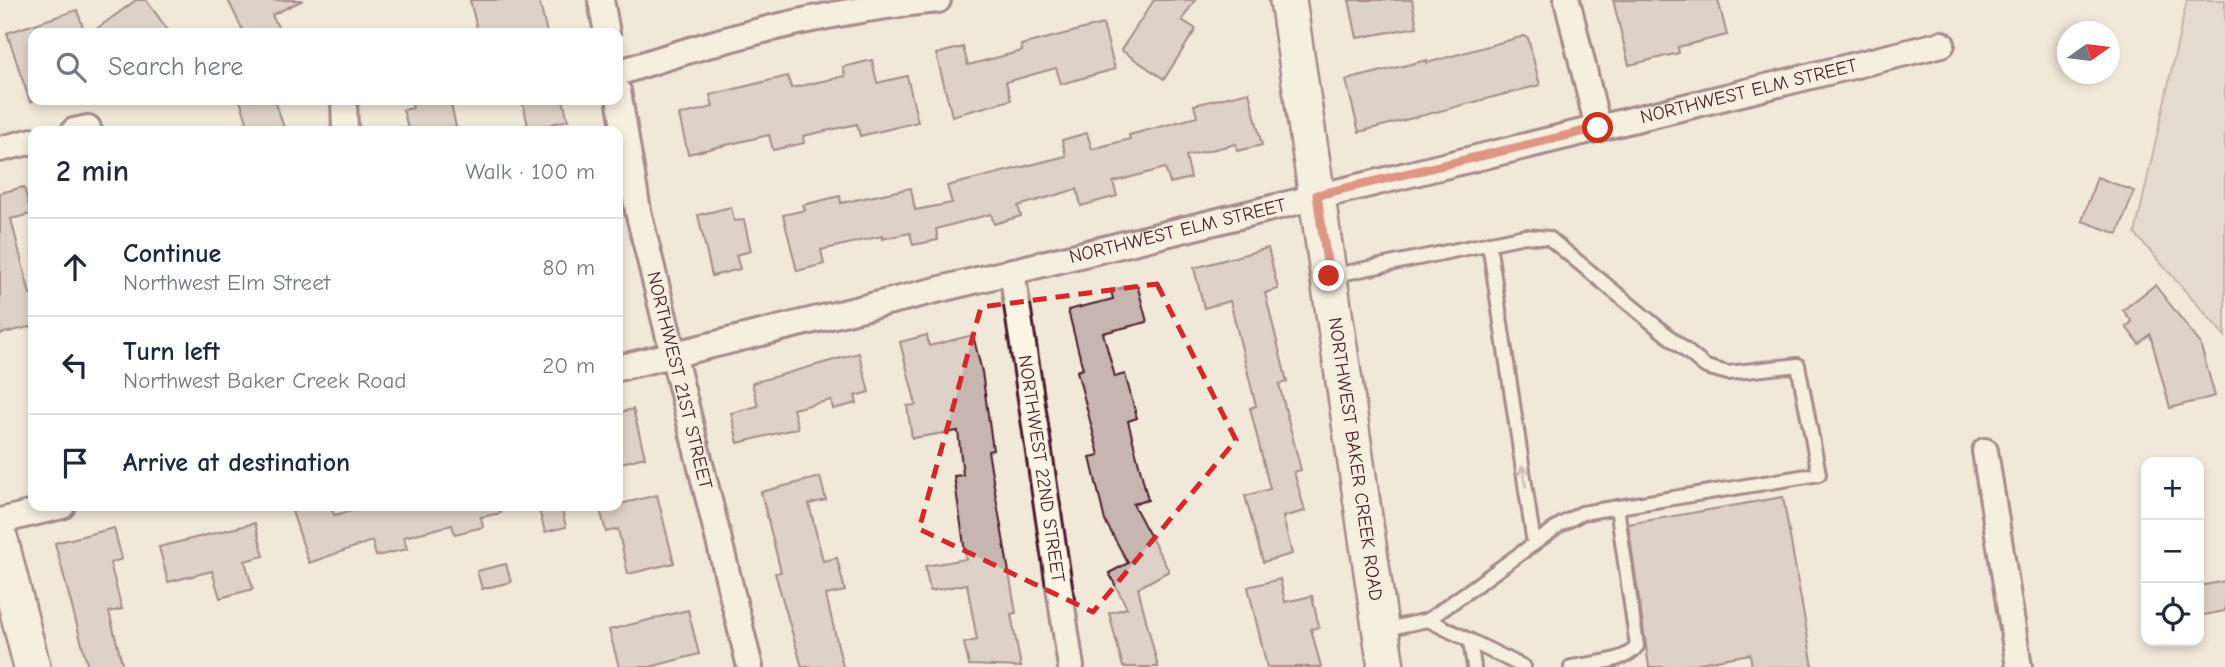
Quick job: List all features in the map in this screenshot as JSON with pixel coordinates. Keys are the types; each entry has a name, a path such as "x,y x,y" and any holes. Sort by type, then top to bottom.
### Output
{"main road":[{"name":"NORTHWEST BAKER CREEK ROAD","path":"1288,0 1386,667"},
{"path":"0,540 32,667"}],"street":[{"path":"600,0 606,28"},
{"path":"623,71 743,34 843,13 938,0"},
{"path":"1567,0 1598,128"},
{"name":"NORTHWEST ELM STREET","path":"623,367 1942,44"},
{"path":"344,105 345,126"},
{"name":"NORTHWEST 21ST STREET","path":"620,105 638,211 671,355 750,667"},
{"path":"0,149 28,142"},
{"name":"NORTHWEST 22ND STREET","path":"1012,271 1071,667"},
{"path":"1985,451 2019,667"},
{"path":"0,521 41,511"}],"lane":[{"path":"1329,276 1525,236 1549,239 1706,367 1728,373 1798,365 1819,474 1582,513 1428,620 1381,630"},
{"path":"1489,243 1534,544"},
{"path":"1571,667 1623,657 1632,653 1637,646 1617,507"},
{"path":"1428,620 1524,667"},
{"path":"1470,641 1474,667"}],"highlighted area":[{"path":"1157,284 1236,440 1093,612 919,529 981,307"}],"shaded area":[{"path":"2187,0 2225,0 2225,336 2135,234"}],"building":[{"path":"136,0 146,0 166,28 98,28"},
{"path":"228,0 303,0 272,15 278,28 242,28"},
{"path":"470,0 539,0 546,28 477,28"},
{"path":"1154,0 1195,0 1182,20 1196,29 1164,79 1121,50"},
{"path":"1349,0 1412,0 1417,27 1357,38"},
{"path":"1613,0 1718,0 1727,35 1678,47 1679,53 1629,65"},
{"path":"77,10 83,28 28,28 28,96 7,33"},
{"path":"1103,24 1115,69 1061,84 1056,68 1006,82 1011,100 952,116 936,54 963,47 968,65 1022,51 1021,45"},
{"path":"1524,36 1528,38 1540,85 1359,132 1346,80 1427,60 1427,63"},
{"path":"872,60 877,83 907,76 918,122 860,136 857,124 803,136 804,143 773,150 769,135 688,154 679,115 713,107 710,95 788,76 791,88 845,76 843,67"},
{"path":"1249,92 1262,145 1237,151 1236,144 1186,156 1191,178 1170,183 1165,168 1113,182 1117,196 1081,206 1077,189 1018,206 1021,216 994,224 991,214 936,229 938,240 913,245 910,233 882,239 882,236 821,250 824,264 797,271 783,215 805,210 803,205 840,196 841,203 911,188 915,210 952,203 947,186 1066,156 1062,140 1087,133 1092,149 1130,139 1129,135 1197,117 1194,105"},
{"path":"242,105 277,105 283,126 248,126"},
{"path":"412,105 451,105 456,126 408,126 403,110 413,108"},
{"path":"523,105 564,105 568,120 545,126 528,126"},
{"path":"2097,177 2134,191 2118,234 2082,221"},
{"path":"24,187 28,202 28,215 11,219 28,286 28,327 0,334 0,193"},
{"path":"731,207 734,221 744,220 751,251 736,255 740,269 712,276 698,215"},
{"path":"1268,248 1278,289 1265,293 1287,382 1279,384 1301,470 1294,472 1305,511 1283,517 1292,554 1263,562 1245,496 1270,489 1250,408 1256,406 1230,301 1204,308 1194,268"},
{"path":"1137,284 1147,322 1103,333 1115,377 1125,374 1137,418 1128,421 1148,500 1133,504 1169,571 1138,588 1158,667 1123,667 1109,613 1127,608 1109,573 1128,563 1105,521 1090,457 1099,455 1077,371 1083,369 1068,310 1113,299 1111,290"},
{"path":"2155,285 2200,343 2215,396 2170,408 2150,334 2139,344 2126,327 2132,322 2123,310"},
{"path":"927,335 929,346 973,335 982,372 993,450 988,451 1016,613 1011,614 1021,667 969,665 964,643 977,640 967,584 930,591 925,566 966,559 954,476 963,475 958,431 912,438 907,406 916,405 900,342"},
{"path":"859,353 869,392 855,396 857,403 833,409 831,400 793,409 798,428 738,443 731,413 758,406 752,383"},
{"path":"633,409 645,457 623,463 623,412"},
{"path":"820,477 826,500 809,504 823,561 837,558 845,591 826,595 843,667 802,667 775,573 781,572 761,492"},
{"path":"657,495 674,563 628,574 618,529 606,532 601,511 623,511 623,503"},
{"path":"1783,497 1813,667 1752,667 1750,654 1678,667 1649,667 1628,524"},
{"path":"292,511 333,511 334,515 352,511 501,511 481,517 483,527 455,534 452,525 404,537 407,549 376,556 372,541 309,563"},
{"path":"539,511 562,511 566,527 545,532"},
{"path":"255,523 264,556 245,561 253,589 220,598 212,571 168,582 159,547"},
{"path":"114,528 122,559 110,563 122,609 109,612 123,667 88,667 55,543"},
{"path":"506,564 511,582 482,589 477,571"},
{"path":"1280,579 1285,602 1312,596 1319,627 1311,629 1321,667 1267,667 1248,587"},
{"path":"2225,581 2225,611 2204,615 2204,585"},
{"path":"688,610 699,654 650,667 619,667 609,630"}],"route":[{"path":"1329,276 1317,195 1598,128"}]}
